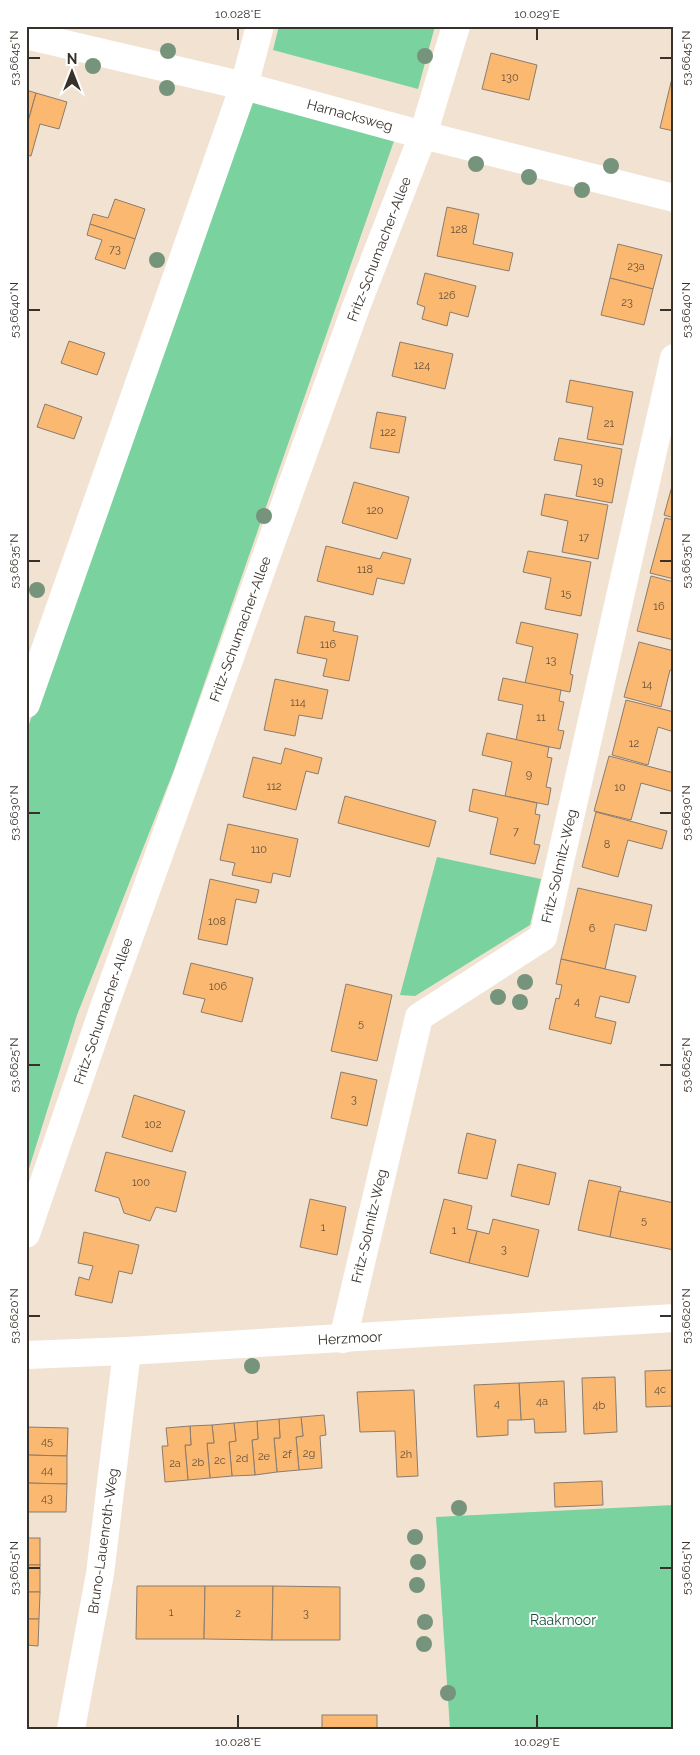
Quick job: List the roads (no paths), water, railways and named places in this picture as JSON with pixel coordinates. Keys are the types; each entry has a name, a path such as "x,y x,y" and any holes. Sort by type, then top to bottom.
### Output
{"street":[{"path":"26,704 244,86 260,26"},
{"name":"Fritz-Schumacher-Allee","path":"26,1234 106,1001 346,334 423,135 456,26"},
{"name":"Harnacksweg","path":"26,35 244,86 423,135 674,198"},
{"name":"Fritz-Solmitz-Weg","path":"343,1339 419,1017 543,937 674,358"},
{"name":"Herzmoor","path":"26,1355 343,1339 674,1318"},
{"name":"Bruno-Lauenroth-Weg","path":"70,1729 100,1574 127,1351"}],"park label":[{"name":"Raakmoor","path":"563,1620"}]}
